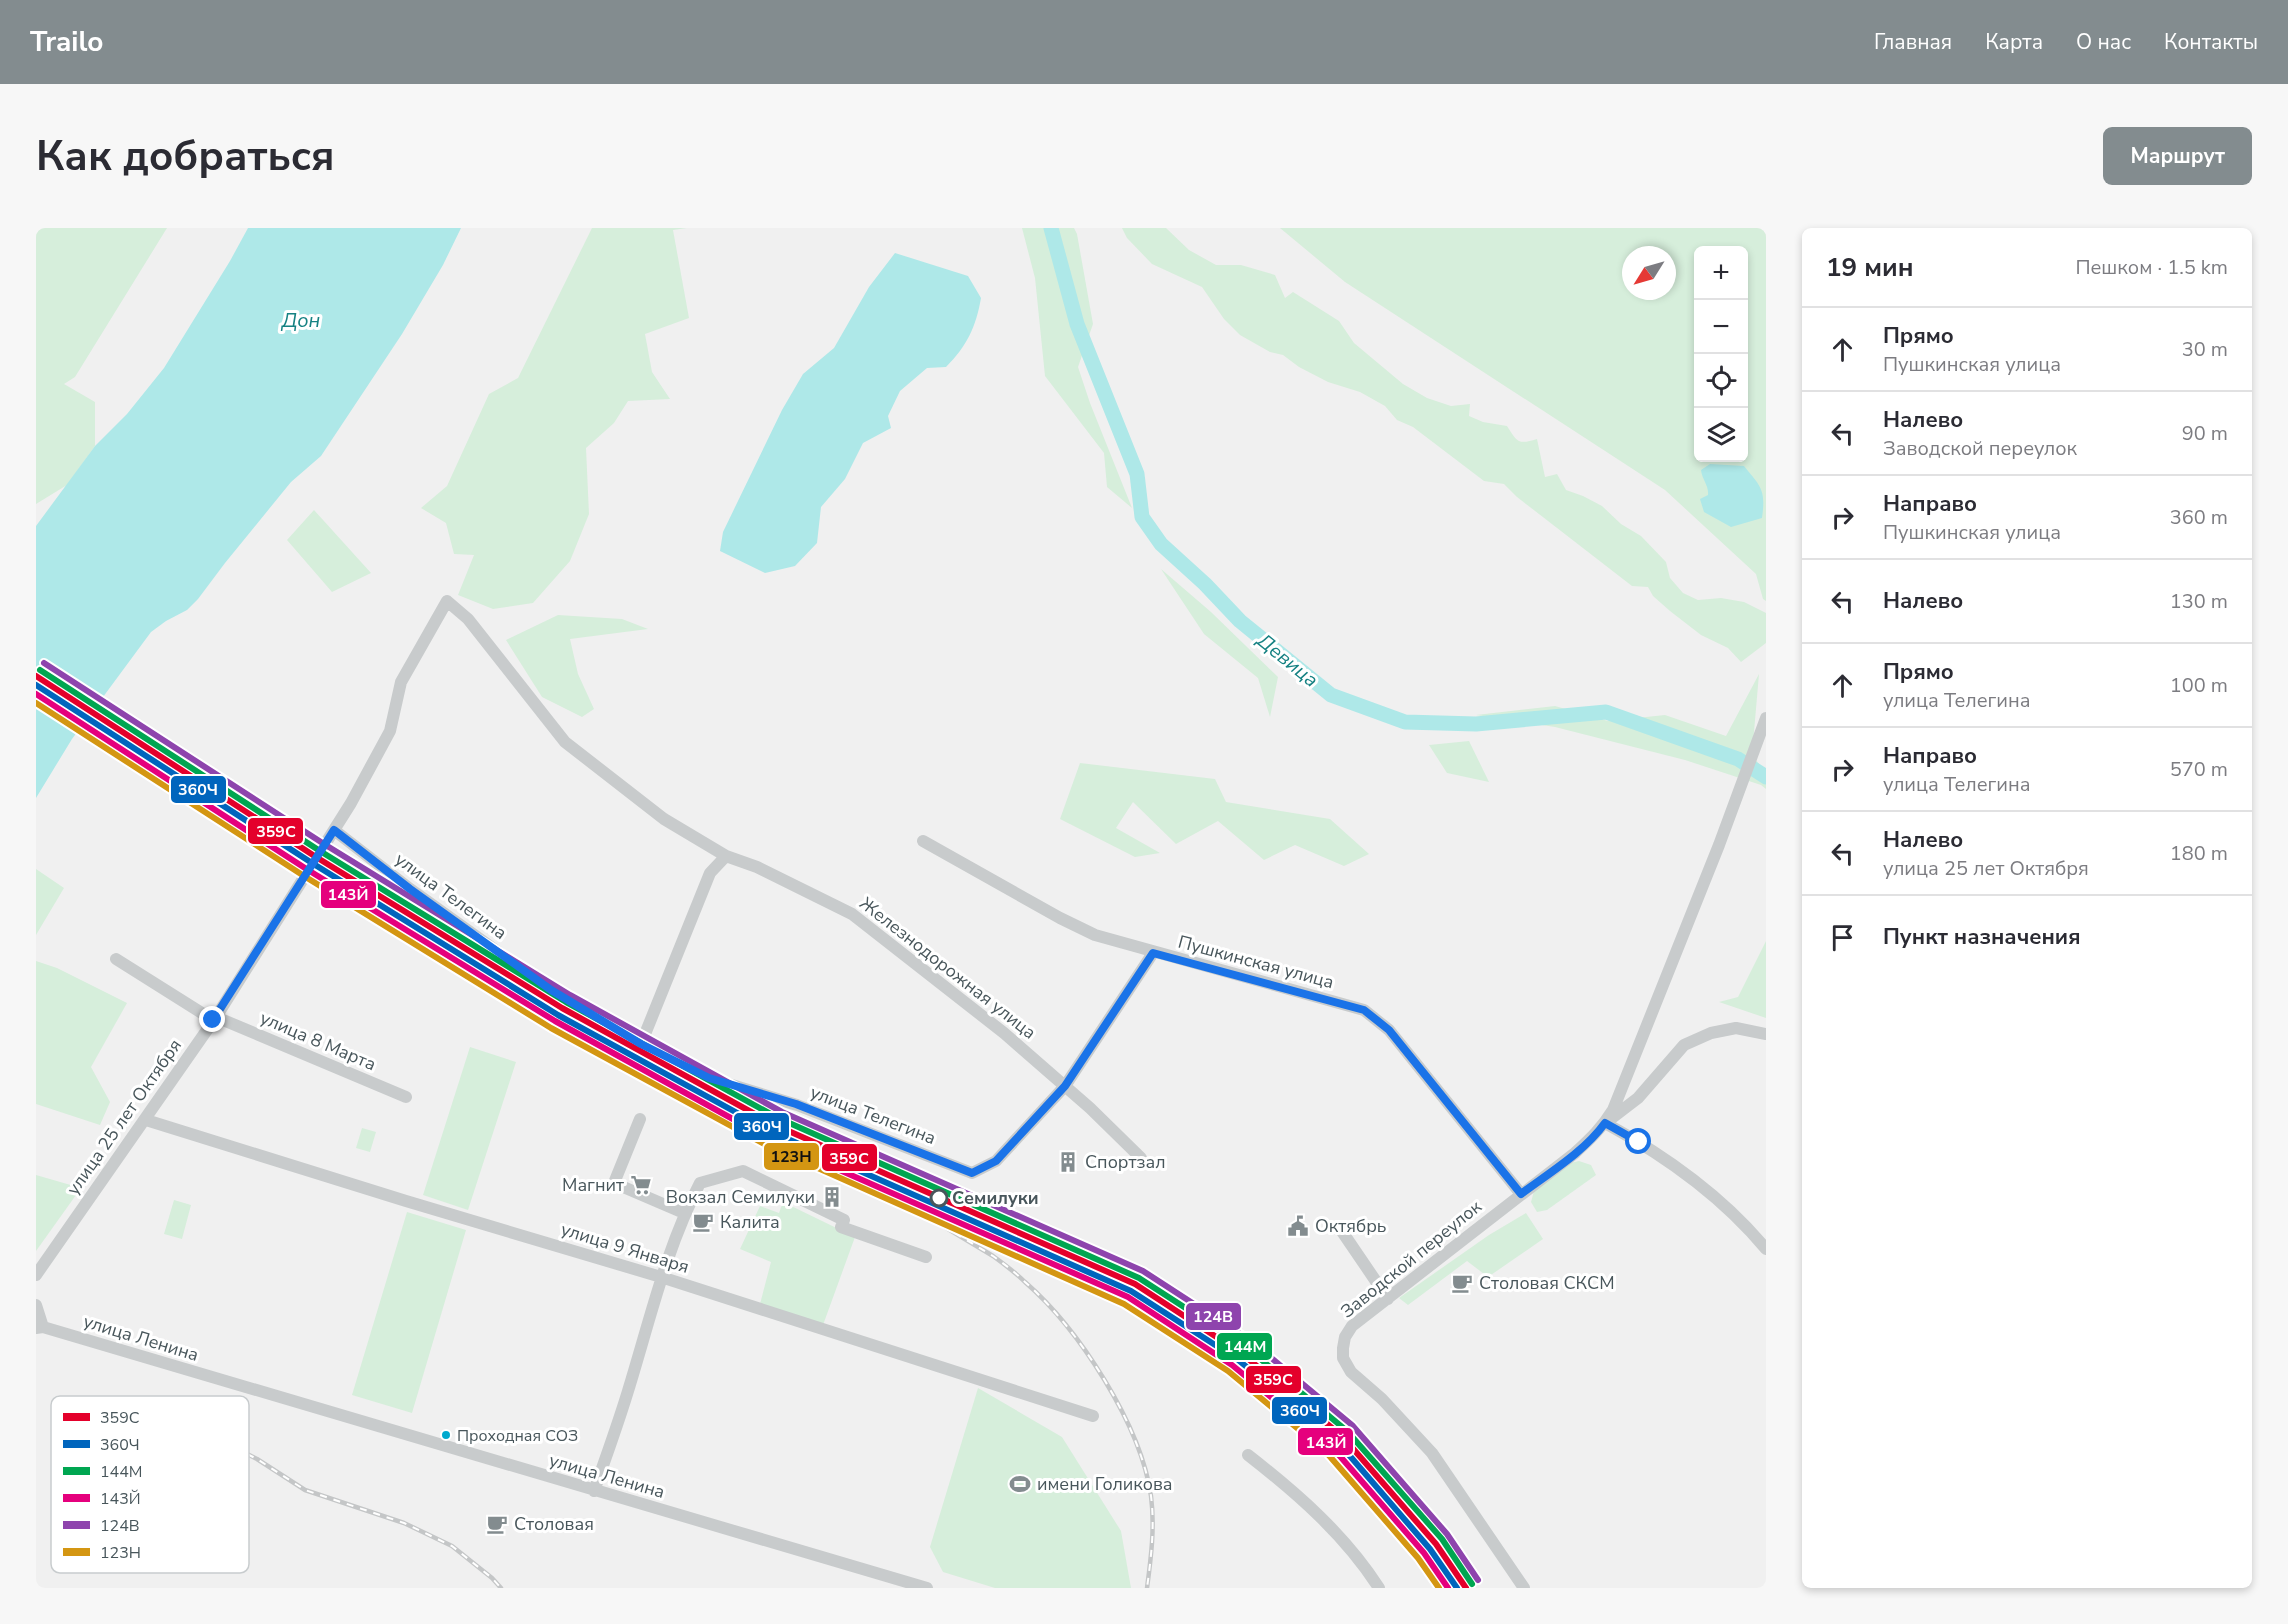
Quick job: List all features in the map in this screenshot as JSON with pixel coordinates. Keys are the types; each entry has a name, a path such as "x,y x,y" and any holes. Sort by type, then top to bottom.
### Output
{"street":[{"name":"улица 25 лет Октября","path":"36,1275 146,1120 214,1019 334,830 390,731 401,682 447,601"},
{"name":"Железнодорожная улица","path":"447,601 468,619 566,742 664,819 726,856 757,867 852,914 1004,1033 1065,1086 1141,1158"},
{"path":"1605,1123 1613,1110 1719,845 1766,718"},
{"name":"улица Телегина","path":"334,830 410,889 551,990 641,1044 709,1078 796,1104 972,1173 996,1161 1065,1086 1153,953"},
{"name":"Пушкинская улица","path":"923,841 1060,918 1095,935 1364,1010 1389,1030 1521,1194"},
{"path":"641,1044 710,873 726,856"},
{"name":"улица 8 Марта","path":"116,959 214,1019 406,1097"},
{"path":"1605,1123 1638,1098 1684,1045 1711,1033 1736,1028 1766,1034"},
{"path":"640,1119 614,1183 684,1213"},
{"name":"улица 9 Января","path":"146,1120 661,1277 1093,1416"},
{"path":"1605,1123 1670,1161 1746,1224 1766,1249"},
{"name":"Заводской переулок","path":"1524,1588 1432,1454 1382,1399 1351,1372 1342,1358 1345,1337 1353,1326 1575,1153 1605,1123"},
{"path":"594,1491 628,1392 661,1277 684,1213 700,1183 742,1172 844,1220 841,1227 926,1257"},
{"path":"1338,1227 1388,1299"},
{"path":"36,1305 39,1327"},
{"name":"улица Ленина","path":"39,1327 927,1588"},
{"path":"1248,1455 1297,1493 1362,1561 1379,1588"}],"green space":[{"path":"36,228 167,228 75,377 64,384 95,402 95,446 67,485 36,504"},
{"path":"592,228 687,228 673,230 689,318 645,334 652,372 670,399 628,401 614,423 586,448 589,514 570,561 533,603 493,609 458,595 474,555 454,554 446,523 421,508 447,486 489,394 518,378"},
{"path":"1022,228 1074,228 1077,234 1093,324 1078,367 1132,508 1107,487 1104,453 1045,376 1035,278"},
{"path":"1122,228 1166,228 1189,250 1216,265 1241,265 1275,275 1285,298 1293,292 1339,321 1354,343 1403,384 1427,398 1451,406 1470,404 1469,416 1483,422 1507,426 1519,441 1537,439 1545,477 1557,474 1566,490 1602,506 1621,524 1641,536 1666,562 1670,578 1683,593 1698,600 1721,598 1744,602 1766,613 1766,643 1741,662 1728,648 1701,635 1670,611 1653,596 1648,587 1632,586 1517,497 1504,484 1484,481 1413,427 1397,420 1385,406 1360,392 1328,382 1299,367 1283,355 1270,352 1240,335 1224,319 1202,287 1152,264 1127,238"},
{"path":"1280,228 1766,228 1766,601 1763,599 1756,574 1665,490 1345,282"},
{"path":"314,510 371,573 332,592 287,540"},
{"path":"1161,569 1211,612 1278,677 1270,717 1258,678 1204,634"},
{"path":"558,615 622,619 648,629 570,639 578,674 594,709 582,717 542,697 506,640"},
{"path":"1759,674 1752,755 1766,773 1766,789 1761,785 1685,760 1555,727 1476,715 1555,706 1608,721 1665,715 1726,736"},
{"path":"1469,741 1489,782 1447,773 1429,745"},
{"path":"1080,763 1215,779 1226,802 1330,819 1369,854 1344,866 1295,845 1264,860 1218,821 1176,844 1133,802 1116,828 1160,853 1135,857 1060,819"},
{"path":"36,869 64,888 36,935"},
{"path":"1766,941 1766,1018 1719,1002 1738,997"},
{"path":"36,961 57,968 127,1003 91,1067 110,1102 100,1125 36,1104"},
{"path":"470,1047 516,1062 468,1210 423,1195"},
{"path":"362,1128 376,1132 370,1152 356,1148"},
{"path":"1579,1161 1591,1165 1596,1175 1547,1210 1537,1212 1531,1202 1534,1191 1570,1163"},
{"path":"36,1175 81,1188 36,1251"},
{"path":"174,1200 191,1205 182,1239 164,1234"},
{"path":"783,1202 855,1237 823,1325 760,1304 771,1262 740,1249 760,1206 779,1213"},
{"path":"407,1212 466,1230 412,1413 352,1395"},
{"path":"1526,1213 1543,1239 1488,1277 1467,1261 1408,1305 1399,1298 1489,1235"},
{"name":"имени Голикова","path":"978,1388 1062,1437 1121,1531 1131,1588 995,1588 943,1572 930,1547"}],"water":[{"name":"Дон","path":"248,228 461,228 443,265 402,334 321,456 291,482 198,599 187,610 151,632 72,739 36,798 36,526 95,446 127,414 164,368"},
{"path":"895,253 968,276 981,298 973,327 965,344 946,367 927,368 900,391 888,416 891,428 863,443 845,479 821,507 817,543 795,566 765,573 720,551 723,532 782,410 803,374 834,348 869,287"},
{"path":"1710,464 1744,466 1755,479 1763,494 1762,518 1731,527 1704,512 1700,499 1708,495 1708,491 1701,470"}],"waterway":[{"name":"Девица","path":"1051,228 1077,324 1137,474 1142,517 1161,544 1205,584 1240,621 1331,695 1405,722 1476,724 1606,712 1738,759 1766,777"}],"railway":[{"path":"744,1122 805,1153"},
{"path":"775,1125 993,1256 1021,1278 1066,1325 1086,1352 1121,1409 1145,1468 1153,1519 1147,1588"},
{"path":"249,1455 305,1490 404,1523 452,1546 501,1588"}],"transit line":[{"name":"124В","path":"44,663 324,844 570,995 782,1112 1143,1271 1251,1341 1352,1425 1447,1534 1478,1580"},
{"name":"144М","path":"40,670 320,851 566,1002 778,1118 1139,1278 1246,1347 1347,1431 1442,1539 1472,1584"},
{"name":"359С","path":"36,676 316,857 562,1008 775,1125 1135,1284 1241,1353 1342,1436 1436,1544 1466,1588"},
{"name":"360Ч","path":"36,685 312,863 558,1015 772,1132 1131,1291 1237,1359 1337,1441 1430,1549 1457,1588"},
{"name":"143Й","path":"36,694 308,870 555,1021 769,1139 1128,1297 1232,1365 1332,1447 1424,1553 1448,1588"},
{"name":"123Н","path":"36,703 304,876 551,1028 766,1145 1124,1304 1228,1371 1326,1452 1418,1558 1439,1588"}],"place":[{"name":"Спортзал","path":"1068,1162"},
{"name":"Магнит","path":"641,1185"},
{"name":"Вокзал Семилуки","path":"832,1197"},
{"name":"Семилуки","path":"939,1198"},
{"name":"Калита","path":"703,1222"},
{"name":"Октябрь","path":"1298,1226"},
{"name":"Столовая СКСМ","path":"1462,1283"},
{"name":"Проходная СОЗ","path":"446,1435"},
{"name":"имени Голикова","path":"1020,1484"},
{"name":"Столовая","path":"497,1524"}],"route":[{"path":"213,1020 334,830 410,889 551,990 641,1044 709,1078 796,1104 972,1173 996,1161 1065,1086 1153,953 1364,1010 1389,1030 1521,1194 1575,1153 1605,1123 1639,1142"}]}
